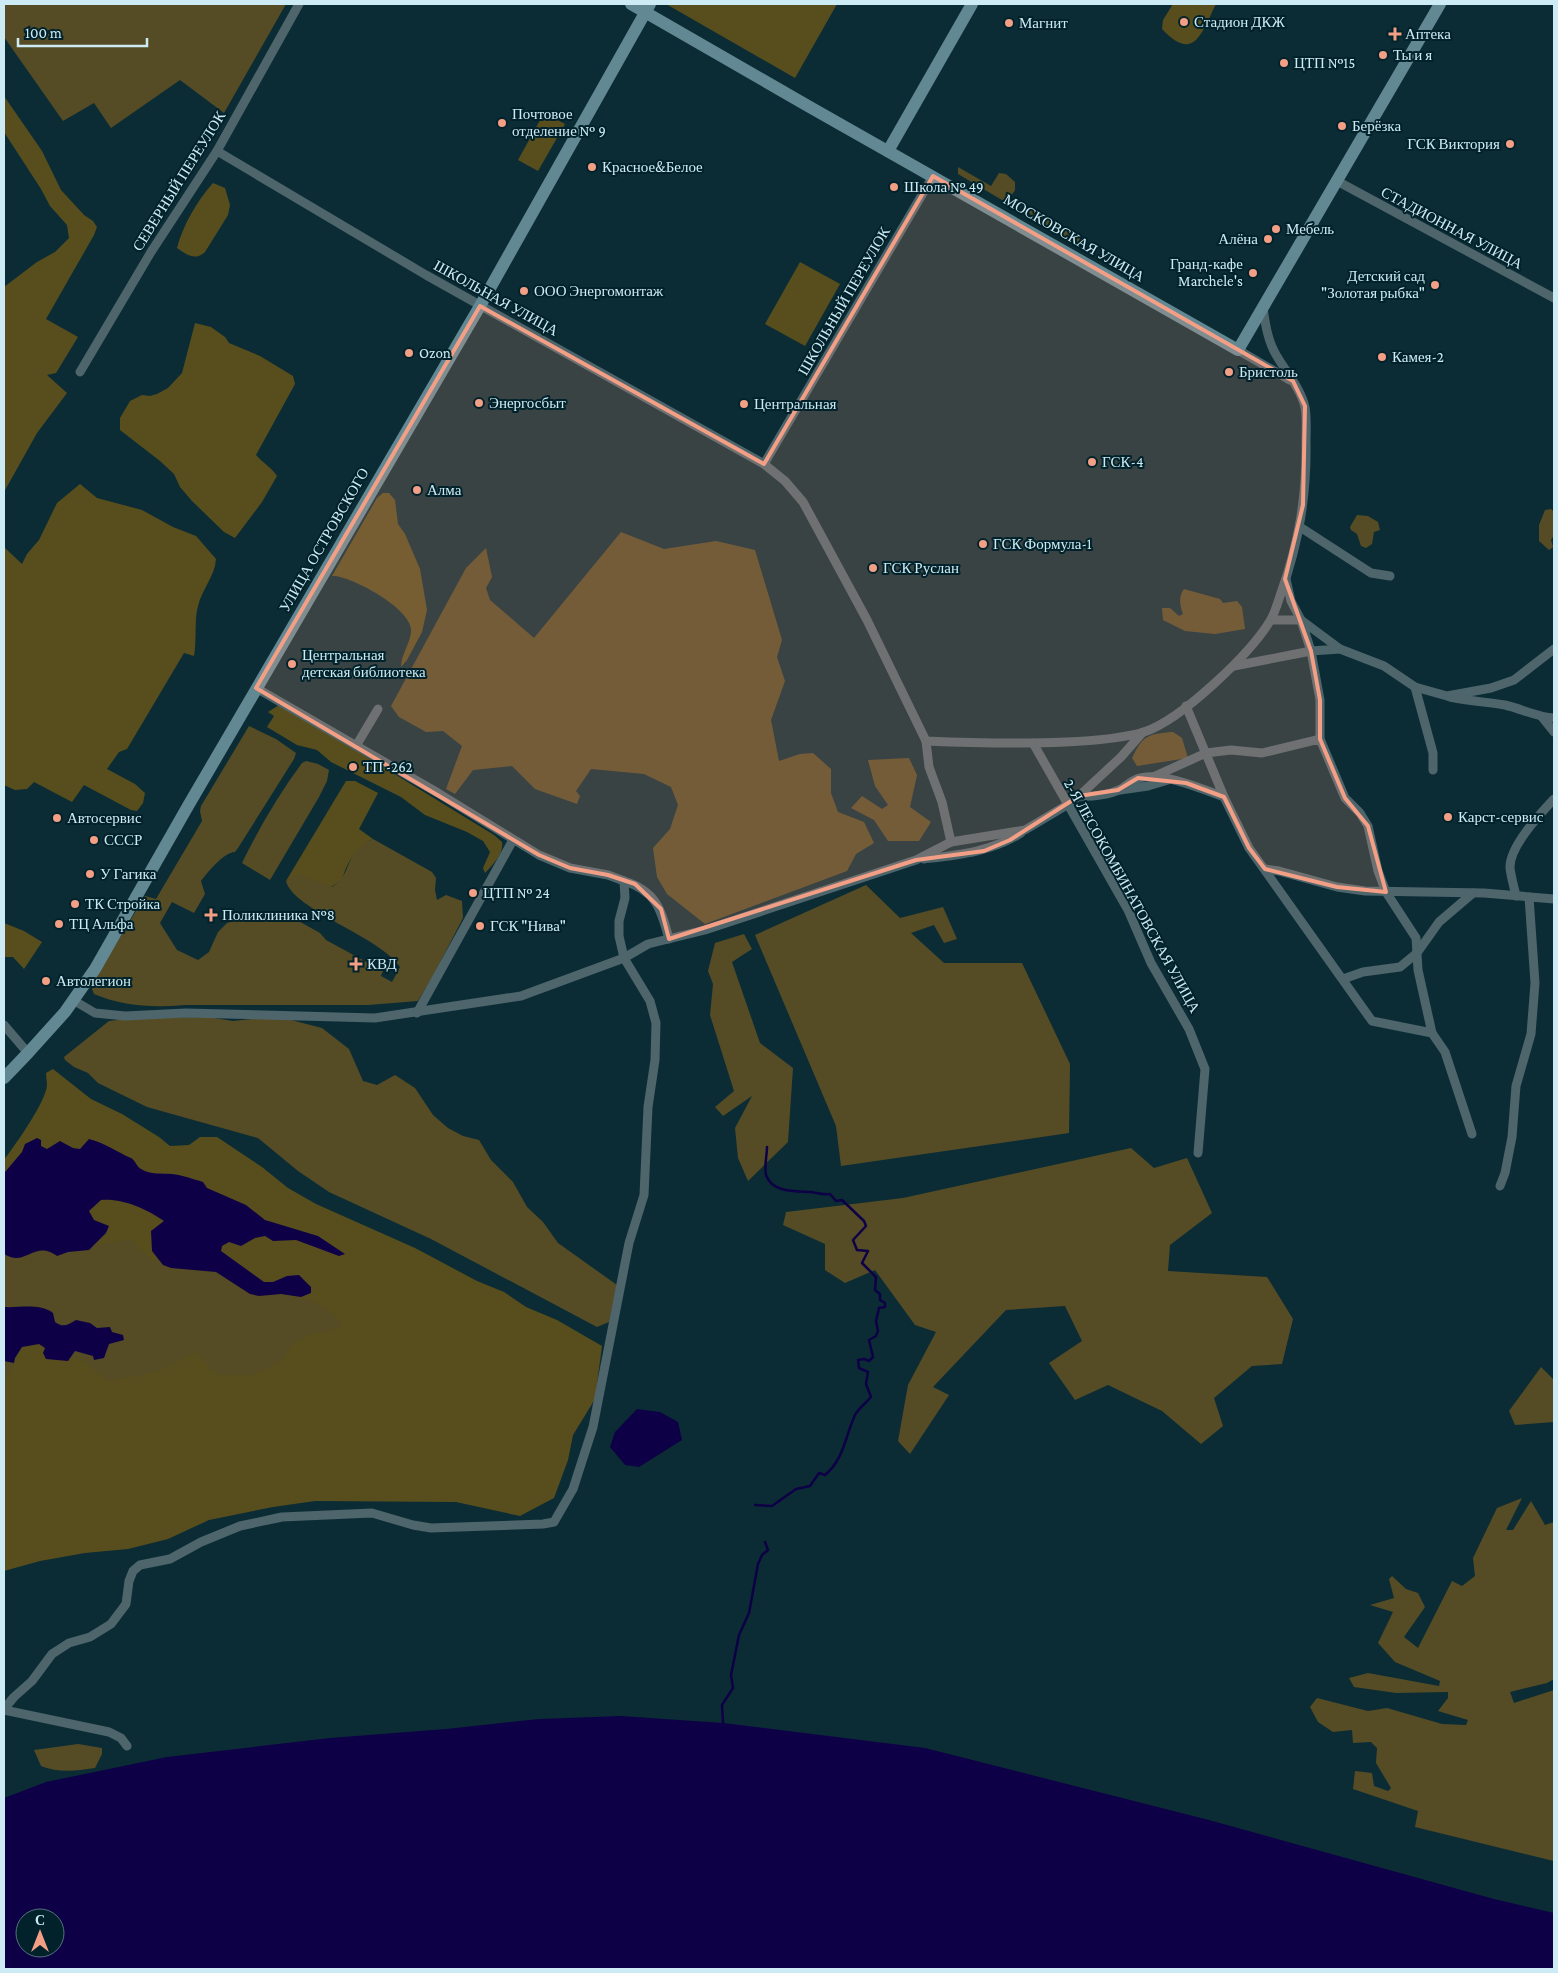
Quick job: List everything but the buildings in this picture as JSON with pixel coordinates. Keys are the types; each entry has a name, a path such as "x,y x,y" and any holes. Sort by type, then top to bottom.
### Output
{"main road":[{"name":"МОСКОВСКАЯ УЛИЦА","path":"631,4 648,8 888,151 1238,350"},
{"path":"888,151 972,4"},
{"path":"1238,350 1440,4"},
{"name":"УЛИЦА ОСТРОВСКОГО","path":"4,1078 65,1012 94,968 480,306 648,8"}],"street":[{"name":"СЕВЕРНЫЙ ПЕРЕУЛОК","path":"80,372 151,252 217,151 299,4"},
{"name":"ШКОЛЬНАЯ УЛИЦА","path":"217,151 480,306 764,464 785,481 803,502 868,620 926,741 929,767 942,802 951,842"},
{"name":"ШКОЛЬНЫЙ ПЕРЕУЛОК","path":"764,464 933,176"},
{"name":"СТАДИОННАЯ УЛИЦА","path":"1337,181 1554,298"},
{"path":"926,741 982,744 1033,743 1095,740 1144,732 1162,724 1234,666 1271,620 1286,579 1300,527 1307,462 1306,422 1305,406 1293,381 1274,351 1267,332 1263,307"},
{"name":"МОСКОВСКАЯ УЛИЦА","path":"1238,350 1293,381"},
{"path":"1300,527 1371,573 1390,576"},
{"path":"1286,579 1291,601 1301,620 1311,651 1320,700 1320,739 1345,798 1360,813 1368,826 1378,871 1386,892 1416,938 1418,970 1432,1033 1446,1052 1472,1134"},
{"path":"1271,620 1301,620 1340,649 1384,666 1415,687 1473,702 1505,706 1542,717 1554,718"},
{"path":"1234,666 1311,651 1340,649"},
{"path":"1447,696 1491,688 1514,680 1554,650"},
{"path":"1415,687 1432,753 1434,770"},
{"path":"256,688 438,793 539,855 570,868 608,875 635,884 652,896 661,909 669,939"},
{"path":"1186,706 1224,797 1249,848 1372,1021 1432,1033"},
{"path":"356,746 378,709"},
{"path":"1542,717 1554,732"},
{"path":"916,860 962,855 984,850 1010,840 1079,796 1121,757 1144,732"},
{"path":"1153,777 1206,753 1230,750 1262,753 1320,739"},
{"name":"2-Я ЛЕСОКОМБИНАТОВСКАЯ УЛИЦА","path":"1033,743 1128,910 1151,963 1189,1029 1205,1069 1198,1153"},
{"path":"1118,790 1138,778 1153,777 1186,783 1224,797"},
{"path":"1079,796 1089,797 1118,790 1130,790 1168,780"},
{"path":"1516,896 1510,868 1512,853 1541,812 1554,799"},
{"path":"73,1000 94,1013 125,1016 186,1013 375,1018 521,996 624,958 648,944 705,930 916,860 951,842 1025,830"},
{"path":"417,1013 513,840"},
{"path":"1265,869 1337,887 1365,891 1473,893 1554,899"},
{"path":"127,1746 121,1738 109,1732 4,1710 14,1696 32,1681 52,1654 70,1643 90,1636 111,1624 126,1604 129,1581 133,1571 140,1565 170,1559 202,1542 240,1526 282,1517 372,1513 413,1525 431,1528 554,1522 573,1488 593,1427 629,1243 644,1195 648,1107 655,1060 656,1023 650,1001 624,958 619,936 619,921 624,898 624,881"},
{"path":"1343,979 1363,972 1400,967 1417,953 1439,922 1473,893"},
{"path":"1500,1186 1505,1173 1512,1137 1516,1086 1531,1034 1535,983 1529,897"},
{"path":"4,1025 28,1054"}],"highlighted area":[{"path":"933,176 1293,381 1305,406 1303,505 1285,579 1311,651 1320,700 1320,739 1345,798 1368,826 1386,892 1337,887 1265,869 1249,848 1224,797 1186,783 1138,778 1118,790 1079,796 1010,840 984,851 916,860 669,939 661,909 635,884 608,875 570,868 539,855 256,688 480,306 764,464"}],"shaded area":[{"path":"4,4 286,4 224,113 180,80 111,128 94,103 63,121 4,37"},
{"path":"666,4 837,4 795,78"},
{"name":"Стадион ДКЖ","path":"1173,4 1216,4 1201,33 1190,44 1182,44 1162,29 1163,20"},
{"path":"4,96 42,151 61,190 97,227 46,319 78,337 56,373 47,375 67,393 37,433 4,492 4,287 37,262 55,252 69,238 67,225 50,206 4,132"},
{"path":"544,113 565,124 538,171 518,160"},
{"path":"958,167 991,186 999,173 1006,174 1015,182 1015,190 1010,198 1002,200 958,174"},
{"path":"213,183 225,188 230,205 228,215 205,252 194,257 177,248 191,214"},
{"path":"1031,207 1080,237 1079,243 1075,243 1032,217 1029,212"},
{"path":"800,262 840,284 805,346 765,324"},
{"path":"195,323 211,327 225,337 229,343 260,356 293,376 295,384 256,455 277,476 262,502 235,538 224,532 192,501 180,487 174,474 120,430 120,418 130,401 142,395 150,396 157,394 168,388 182,373"},
{"path":"80,484 97,498 142,510 173,527 196,536 216,559 198,606 194,656 184,653 127,749 119,752 107,769 135,784 145,793 143,803 137,811 131,810 84,785 72,802 34,782 27,789 15,790 4,785 4,547 22,564 27,554 39,540 57,503"},
{"path":"383,493 389,493 395,500 398,524 405,534 420,569 427,610 422,632 407,660 401,667 411,634 408,621 401,612 378,594 352,581 332,576 377,498"},
{"path":"1551,509 1554,512 1554,535 1551,540 1553,547 1549,550 1539,541 1539,525 1545,510"},
{"path":"1357,515 1368,516 1378,522 1380,530 1374,532 1372,544 1366,548 1361,546 1357,534 1350,527"},
{"path":"621,532 664,549 716,541 755,550 782,640 777,657 785,681 771,720 779,761 800,754 813,753 831,769 831,793 838,812 864,822 874,843 856,854 847,871 705,924 667,894 657,877 653,848 670,829 678,805 671,787 644,774 591,769 576,791 580,796 577,804 535,789 512,766 473,770 455,794 446,789 462,746 443,731 426,732 399,717 391,706 466,568 486,548 492,577 486,588 490,600 534,638"},
{"path":"1184,589 1220,599 1223,603 1237,601 1242,607 1245,629 1215,634 1185,631 1163,620 1162,608 1170,608 1179,616 1183,614 1180,601"},
{"path":"279,705 494,835 502,842 501,851 497,859 485,873 483,868 490,852 483,841 467,832 425,815 401,797 331,762 317,750 297,745 267,727 274,716 268,712"},
{"path":"249,726 276,739 296,753 294,759 235,852 221,859 201,881 205,894 194,913 172,902 160,923 177,950 198,960 209,952 218,932 227,923 262,913 286,914 320,933 326,940 383,971 381,976 392,982 400,967 390,956 304,902 292,892 286,881 298,874 332,887 339,882 357,850 363,844 373,839 432,872 436,878 435,890 437,900 446,895 462,901 463,918 418,1001 368,1005 150,1006 127,1004 94,994 92,989 93,982 145,896 156,899 202,821 201,806"},
{"path":"1173,732 1182,738 1188,758 1137,766 1132,758 1143,740 1152,735"},
{"path":"909,758 917,775 910,807 931,822 919,841 888,841 874,820 851,808 862,796 882,809 888,805 875,786 868,760"},
{"path":"306,761 318,764 329,770 327,781 270,880 242,863 277,799 302,763"},
{"path":"346,781 355,781 378,793 359,829 373,839 355,853 341,880 331,887 298,875 286,881"},
{"path":"866,885 900,918 943,907 957,939 944,943 934,925 911,933 944,963 1022,963 1070,1064 1069,1133 841,1166 836,1126 755,935"},
{"path":"4,923 24,931 42,942 24,969 13,957 4,957"},
{"path":"744,934 752,949 732,962 760,1043 793,1068 788,1142 748,1181 738,1158 735,1128 752,1096 723,1116 715,1107 734,1091 710,1015 713,984 708,971 715,943"},
{"path":"208,1017 233,1021 261,1018 291,1020 322,1028 349,1049 363,1081 377,1085 395,1075 415,1088 433,1115 448,1128 463,1136 479,1140 491,1160 513,1182 527,1207 543,1222 558,1243 617,1285 609,1322 597,1327 431,1239 329,1192 298,1171 258,1138 147,1107 98,1083 88,1073 74,1067 64,1057 109,1021 134,1018"},
{"path":"53,1069 91,1099 122,1114 170,1146 189,1145 200,1137 217,1137 262,1167 288,1188 316,1204 415,1248 477,1281 504,1292 526,1307 557,1320 602,1346 595,1399 573,1435 568,1460 554,1498 520,1516 456,1502 315,1501 273,1507 209,1520 168,1539 128,1549 85,1553 40,1561 4,1571 4,1160 36,1112 47,1085 46,1073"},
{"path":"37,1138 41,1140 41,1146 47,1149 60,1141 73,1148 80,1149 89,1139 106,1145 134,1160 145,1171 188,1177 203,1182 207,1188 246,1205 265,1220 318,1236 345,1254 339,1256 296,1240 273,1241 265,1236 255,1238 241,1246 229,1242 222,1246 221,1251 264,1282 273,1282 287,1276 299,1275 311,1287 311,1293 301,1297 281,1294 259,1296 250,1294 216,1272 171,1268 163,1265 152,1251 151,1231 164,1221 134,1205 101,1200 89,1211 94,1220 109,1226 106,1233 89,1250 68,1252 57,1256 42,1250 18,1258 4,1254 5,1172 22,1152 25,1144"},
{"path":"1131,1148 1154,1168 1187,1158 1212,1213 1170,1245 1168,1271 1267,1277 1293,1319 1282,1364 1252,1366 1214,1398 1223,1426 1201,1444 1162,1411 1108,1385 1075,1400 1049,1363 1082,1341 1065,1306 1006,1310 933,1387 949,1395 910,1454 898,1441 908,1385 936,1332 915,1325 875,1270 845,1283 825,1270 825,1244 783,1225 786,1212 903,1198"},
{"path":"130,1239 152,1260 157,1259 163,1264 177,1269 216,1272 251,1294 288,1294 306,1298 329,1311 342,1324 330,1331 310,1334 294,1343 283,1359 250,1376 217,1374 194,1352 168,1367 143,1375 106,1381 84,1361 72,1357 68,1361 46,1359 43,1353 45,1348 39,1344 22,1347 4,1381 4,1254 19,1257 43,1251 57,1256 68,1252 89,1250 92,1246"},
{"path":"4,1307 42,1308 53,1313 55,1322 61,1325 76,1320 90,1323 97,1328 110,1327 112,1332 123,1335 124,1340 109,1344 104,1358 94,1360 93,1356 75,1351 68,1361 46,1359 43,1353 45,1348 39,1344 22,1347 14,1363 4,1361"},
{"path":"1541,1367 1554,1380 1554,1422 1515,1425 1509,1411"},
{"path":"637,1409 660,1412 678,1422 682,1440 639,1467 625,1465 610,1447 615,1432"},
{"path":"1522,1498 1506,1530 1513,1530 1531,1501 1545,1525 1554,1522 1554,1679 1547,1683 1510,1692 1514,1703 1554,1690 1554,1861 1415,1827 1418,1811 1353,1789 1355,1771 1372,1773 1374,1786 1388,1791 1391,1788 1376,1763 1377,1748 1371,1742 1353,1743 1352,1730 1333,1732 1318,1722 1310,1707 1317,1698 1368,1711 1387,1708 1442,1724 1466,1725 1468,1720 1438,1711 1448,1698 1448,1692 1396,1693 1354,1687 1349,1678 1368,1673 1439,1686 1440,1681 1395,1662 1378,1643 1393,1612 1370,1605 1394,1598 1389,1579 1392,1576 1406,1589 1418,1593 1425,1607 1404,1637 1418,1648 1452,1581 1462,1586 1475,1576 1473,1558 1497,1508"},
{"path":"621,1716 723,1723 925,1748 1209,1820 1494,1899 1554,1913 1554,1969 4,1969 4,1798 46,1782 167,1757 330,1738 446,1729 539,1719"},
{"path":"78,1744 102,1748 102,1754 95,1768 67,1771 54,1770 41,1766 34,1750"}],"waterway":[{"path":"755,1505 772,1506 796,1489 810,1486 819,1473 825,1475 836,1462 855,1415 871,1397 866,1384 868,1372 859,1368 858,1360 864,1359 869,1361 873,1357 869,1340 876,1336 878,1331 876,1321 879,1308 885,1307 885,1303 880,1300 880,1294 875,1290 876,1277 862,1263 868,1251 857,1250 853,1240 866,1226 864,1221 842,1200 836,1201 830,1194 785,1190 773,1185 766,1175 767,1147"},
{"path":"723,1723 722,1705 733,1688 731,1675 739,1635 749,1613 758,1564 762,1555 768,1550 765,1542"}],"place":[{"name":"Стадион ДКЖ","path":"1184,22"},
{"name":"Магнит","path":"1009,23"},
{"name":"Аптека","path":"1395,34"},
{"name":"Ты и я","path":"1383,55"},
{"name":"ЦТП №15","path":"1284,63"},
{"name":"Почтовое отделение № 9","path":"502,123"},
{"name":"Берёзка","path":"1342,126"},
{"name":"ГСК Виктория","path":"1510,144"},
{"name":"Красное&Белое","path":"592,167"},
{"name":"Школа № 49","path":"894,187"},
{"name":"Мебель","path":"1276,229"},
{"name":"Алёна","path":"1268,239"},
{"name":"Гранд-кафе Marchele's","path":"1253,273"},
{"name":"Детский сад \"Золотая рыбка\"","path":"1435,285"},
{"name":"ООО Энергомонтаж","path":"524,291"},
{"name":"Ozon","path":"409,353"},
{"name":"Камея-2","path":"1382,357"},
{"name":"Бристоль","path":"1229,372"},
{"name":"Энергосбыт","path":"479,403"},
{"name":"Центральная","path":"744,404"},
{"name":"ГСК-4","path":"1092,462"},
{"name":"Алма","path":"417,490"},
{"name":"ГСК Формула-1","path":"983,544"},
{"name":"ГСК Руслан","path":"873,568"},
{"name":"Центральная детская библиотека","path":"292,664"},
{"name":"ТП -262","path":"353,767"},
{"name":"Карст-сервис","path":"1448,817"},
{"name":"Автосервис","path":"57,818"},
{"name":"СССР","path":"94,840"},
{"name":"У Гагика","path":"90,874"},
{"name":"ЦТП № 24","path":"473,893"},
{"name":"ТК Стройка","path":"75,904"},
{"name":"Поликлиника №8","path":"211,915"},
{"name":"ТЦ Альфа","path":"59,924"},
{"name":"ГСК \"Нива\"","path":"480,926"},
{"name":"КВД","path":"356,964"},
{"name":"Автолегион","path":"46,981"}]}
